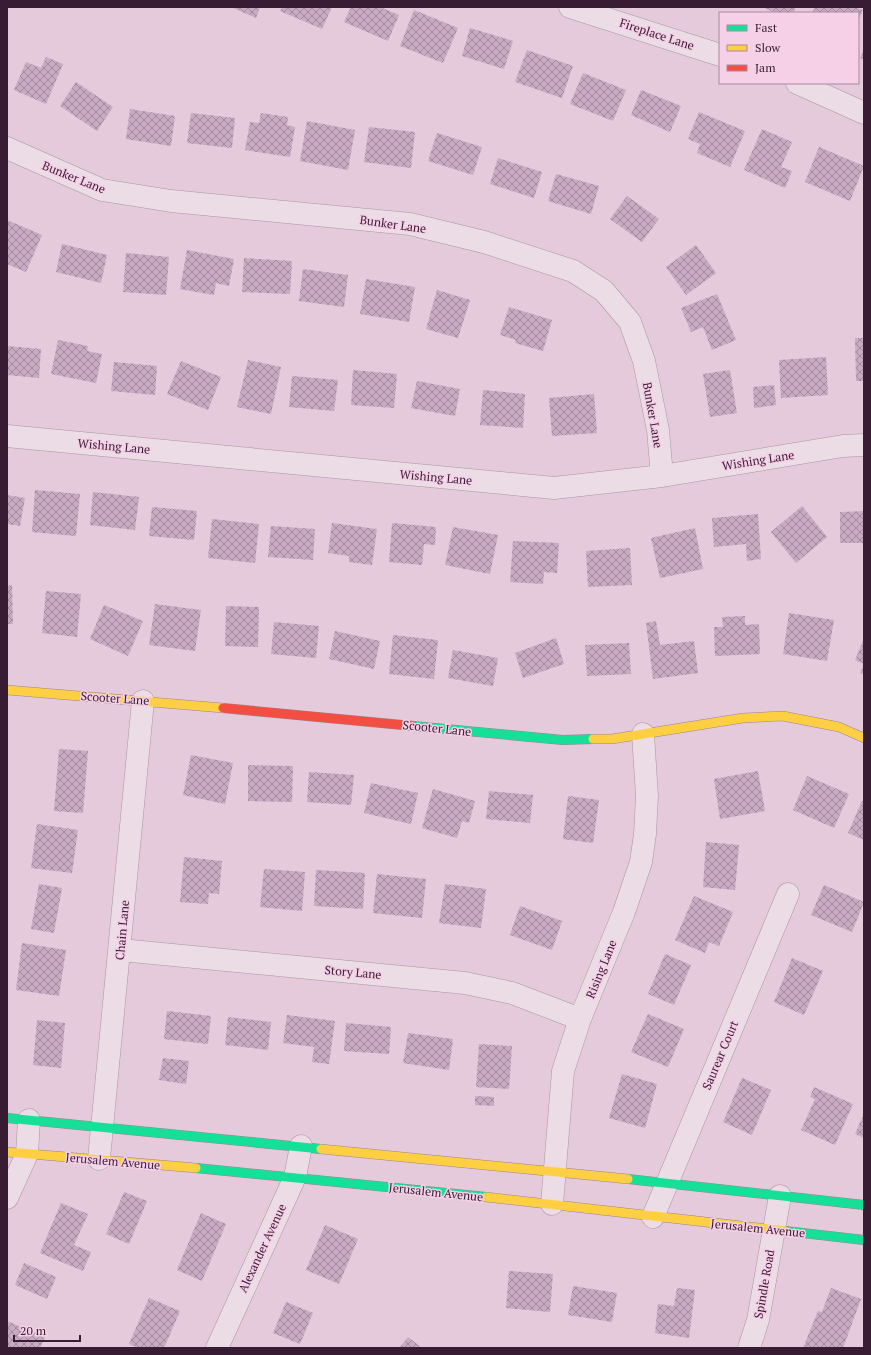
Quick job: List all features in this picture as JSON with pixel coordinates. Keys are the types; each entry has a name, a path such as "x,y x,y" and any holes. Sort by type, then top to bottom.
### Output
{"main road":[{"name":"Scooter Lane","path":"7,690 143,701 563,740 612,739 743,718 783,716 840,728 864,738"},
{"path":"7,1118 667,1183 864,1205"},
{"name":"Jerusalem Avenue","path":"17,1153 294,1177 552,1204 653,1217 864,1240"}],"street":[{"name":"Fireplace Lane","path":"570,7 719,54"},
{"path":"799,84 864,113"},
{"name":"Bunker Lane","path":"7,148 102,190 170,201 410,224 484,242 574,271 604,291 630,322 644,361 658,430 662,476"},
{"name":"Wishing Lane","path":"7,436 554,488 662,476 843,446 864,445"},
{"name":"Chain Lane","path":"99,1159 121,950 143,701"},
{"name":"Rising Lane","path":"552,1204 563,1070 580,1019 624,912 640,862 645,834 647,796 644,734"},
{"name":"Saurear Court","path":"653,1217 788,894"},
{"name":"Story Lane","path":"121,950 465,983 512,993 580,1019"},
{"path":"7,1198 17,1153 29,1120"},
{"name":"Alexander Avenue","path":"216,1348 294,1177 301,1146"},
{"name":"Spindle Road","path":"749,1348 758,1320 780,1196"}],"building":[{"path":"231,7 260,7 256,18"},
{"path":"282,7 332,7 322,29 280,11"},
{"path":"351,7 380,7 399,15 388,41 344,22"},
{"path":"762,7 796,7 794,12 774,12"},
{"path":"815,7 855,7 863,10 859,19 859,12 812,12"},
{"path":"414,10 458,28 443,63 400,46"},
{"path":"470,28 513,41 504,69 462,56"},
{"path":"864,49 864,60 860,58"},
{"path":"527,50 573,66 562,98 515,82"},
{"path":"46,57 63,64 46,104 14,90 26,62 41,68"},
{"path":"583,73 626,90 613,121 570,104"},
{"path":"76,82 113,107 97,131 60,106"},
{"path":"641,90 681,106 670,132 631,115"},
{"path":"130,109 175,116 171,146 126,139"},
{"path":"699,112 745,131 730,167 697,153 700,144 688,139"},
{"path":"191,113 235,118 232,148 187,143"},
{"path":"261,113 288,117 287,125 295,127 290,157 245,150 250,122 259,123"},
{"path":"307,121 355,130 348,170 300,161"},
{"path":"369,127 415,132 411,168 364,162"},
{"path":"762,129 792,142 781,167 792,171 785,188 744,170"},
{"path":"437,133 482,147 473,175 428,161"},
{"path":"819,147 864,166 850,201 805,182"},
{"path":"498,158 542,172 534,198 490,184"},
{"path":"556,174 599,186 591,214 548,201"},
{"path":"627,196 659,219 642,242 610,219"},
{"path":"7,220 42,235 26,272 7,264"},
{"path":"62,244 107,255 101,283 56,272"},
{"path":"696,245 716,273 686,295 666,267"},
{"path":"187,250 234,259 229,286 216,283 214,295 180,289"},
{"path":"126,253 169,257 166,295 123,292"},
{"path":"244,258 292,261 290,294 242,292"},
{"path":"303,269 348,275 344,307 299,301"},
{"path":"366,279 415,287 409,322 360,314"},
{"path":"437,290 470,300 458,338 426,329"},
{"path":"717,294 736,340 712,350 703,327 691,332 681,308"},
{"path":"509,307 552,320 543,351 515,343 516,340 500,335"},
{"path":"855,338 864,338 864,381 856,381"},
{"path":"58,340 88,346 87,351 102,354 96,383 51,374"},
{"path":"7,346 41,349 39,378 7,375"},
{"path":"826,357 828,395 781,398 779,360"},
{"path":"248,360 281,367 271,414 237,407"},
{"path":"181,361 221,377 208,410 167,394"},
{"path":"114,362 157,366 155,395 111,391"},
{"path":"353,370 397,374 394,408 351,405"},
{"path":"730,370 737,413 710,417 703,374"},
{"path":"292,376 338,380 334,411 289,407"},
{"path":"417,381 460,389 455,416 411,408"},
{"path":"774,385 776,405 754,408 753,387"},
{"path":"483,390 525,394 523,428 480,425"},
{"path":"594,394 597,433 552,436 549,398"},
{"path":"35,490 80,494 76,536 32,532"},
{"path":"93,492 139,497 135,530 90,525"},
{"path":"7,495 25,498 20,526 7,524"},
{"path":"802,506 827,537 796,563 771,532"},
{"path":"152,507 197,511 194,540 149,536"},
{"path":"864,511 864,543 840,543 840,512"},
{"path":"758,514 761,559 747,561 746,544 714,547 712,518"},
{"path":"212,519 259,524 255,563 208,558"},
{"path":"332,523 377,529 372,565 349,562 349,556 328,553"},
{"path":"392,523 436,527 435,545 424,544 422,565 389,562"},
{"path":"271,526 315,529 313,560 268,557"},
{"path":"453,527 498,535 490,574 445,565"},
{"path":"695,528 703,569 660,578 651,538"},
{"path":"513,541 559,543 557,573 544,572 543,584 510,582"},
{"path":"630,548 632,585 588,587 586,551"},
{"path":"12,585 13,624 7,624 7,586"},
{"path":"46,591 81,594 77,637 42,633"},
{"path":"155,604 201,610 195,651 149,645"},
{"path":"104,605 143,621 128,656 90,639"},
{"path":"226,606 259,607 258,647 225,646"},
{"path":"789,613 834,620 827,661 783,654"},
{"path":"745,616 745,625 759,624 760,654 715,656 714,627 723,627 722,617"},
{"path":"656,621 660,645 694,641 698,673 653,679 646,623"},
{"path":"274,622 319,626 316,658 271,654"},
{"path":"335,631 380,641 374,669 329,659"},
{"path":"393,635 438,640 434,679 389,674"},
{"path":"556,638 564,664 523,678 515,653"},
{"path":"864,638 864,664 855,660"},
{"path":"629,643 631,674 587,676 585,645"},
{"path":"453,650 498,658 493,686 448,678"},
{"path":"864,664 864,674 860,673"},
{"path":"59,749 88,751 83,813 54,811"},
{"path":"191,755 233,763 225,804 183,795"},
{"path":"248,765 293,766 292,802 248,801"},
{"path":"758,771 765,811 720,819 714,779"},
{"path":"309,772 354,775 351,805 307,802"},
{"path":"807,776 849,794 834,828 793,810"},
{"path":"371,783 418,793 411,824 364,813"},
{"path":"433,789 475,801 469,823 462,821 457,838 422,828"},
{"path":"489,791 533,795 530,823 486,819"},
{"path":"568,796 599,800 593,843 563,839"},
{"path":"862,801 864,801 864,840 848,833"},
{"path":"37,824 78,830 72,873 31,868"},
{"path":"706,842 739,845 735,890 703,887"},
{"path":"184,857 222,861 219,894 209,893 208,904 180,902"},
{"path":"264,869 305,872 302,911 260,907"},
{"path":"316,870 365,873 363,909 314,906"},
{"path":"377,874 426,879 422,918 373,913"},
{"path":"39,884 62,888 54,933 31,929"},
{"path":"445,884 486,889 481,928 439,923"},
{"path":"824,885 864,902 852,932 811,915"},
{"path":"694,896 733,912 719,946 709,942 705,953 675,940"},
{"path":"520,906 562,921 552,950 510,935"},
{"path":"22,943 66,950 59,996 16,990"},
{"path":"665,954 691,965 674,1005 648,994"},
{"path":"792,958 823,971 804,1015 774,1002"},
{"path":"167,1011 211,1016 208,1044 164,1039"},
{"path":"648,1014 684,1029 668,1067 631,1052"},
{"path":"287,1015 335,1021 329,1064 312,1062 314,1047 283,1043"},
{"path":"228,1017 271,1022 268,1050 225,1045"},
{"path":"37,1020 65,1023 61,1068 33,1065"},
{"path":"346,1023 391,1027 389,1054 344,1051"},
{"path":"408,1033 453,1039 449,1070 403,1063"},
{"path":"479,1044 512,1046 509,1089 476,1087"},
{"path":"163,1058 189,1061 186,1084 159,1080"},
{"path":"622,1074 657,1084 645,1128 609,1118"},
{"path":"742,1078 771,1090 752,1135 723,1122"},
{"path":"814,1087 853,1104 835,1145 801,1130 815,1099 810,1097"},
{"path":"475,1096 494,1097 494,1106 475,1105"},
{"path":"864,1113 864,1138 855,1134"},
{"path":"124,1192 147,1201 129,1244 106,1234"},
{"path":"61,1203 88,1214 74,1245 91,1252 83,1271 40,1253"},
{"path":"201,1213 226,1224 202,1281 177,1270"},
{"path":"325,1225 358,1239 339,1284 306,1270"},
{"path":"24,1263 56,1277 47,1299 15,1285"},
{"path":"509,1271 553,1274 550,1312 506,1308"},
{"path":"573,1286 617,1293 612,1322 568,1315"},
{"path":"677,1288 695,1290 689,1338 655,1333 658,1304 674,1306"},
{"path":"831,1288 861,1299 843,1348 803,1348 818,1311 822,1312"},
{"path":"149,1298 180,1311 164,1348 138,1348 129,1344"},
{"path":"286,1302 313,1313 300,1344 273,1333"},
{"path":"7,1321 45,1337 40,1348 7,1348"},
{"path":"408,1337 422,1348 399,1348"}],"traffic: fast":[{"path":"413,726 563,740 593,739"},
{"path":"7,1118 321,1149"},
{"path":"196,1168 486,1197"},
{"path":"628,1179 864,1205"},
{"path":"785,1231 864,1240"}],"traffic: slow":[{"path":"7,690 223,708"},
{"path":"593,739 612,739 743,718 783,716 839,727 864,738"},
{"path":"321,1149 628,1179"},
{"path":"7,1152 196,1168"},
{"path":"486,1197 785,1231"}],"traffic: jam":[{"path":"223,708 413,726"}]}
